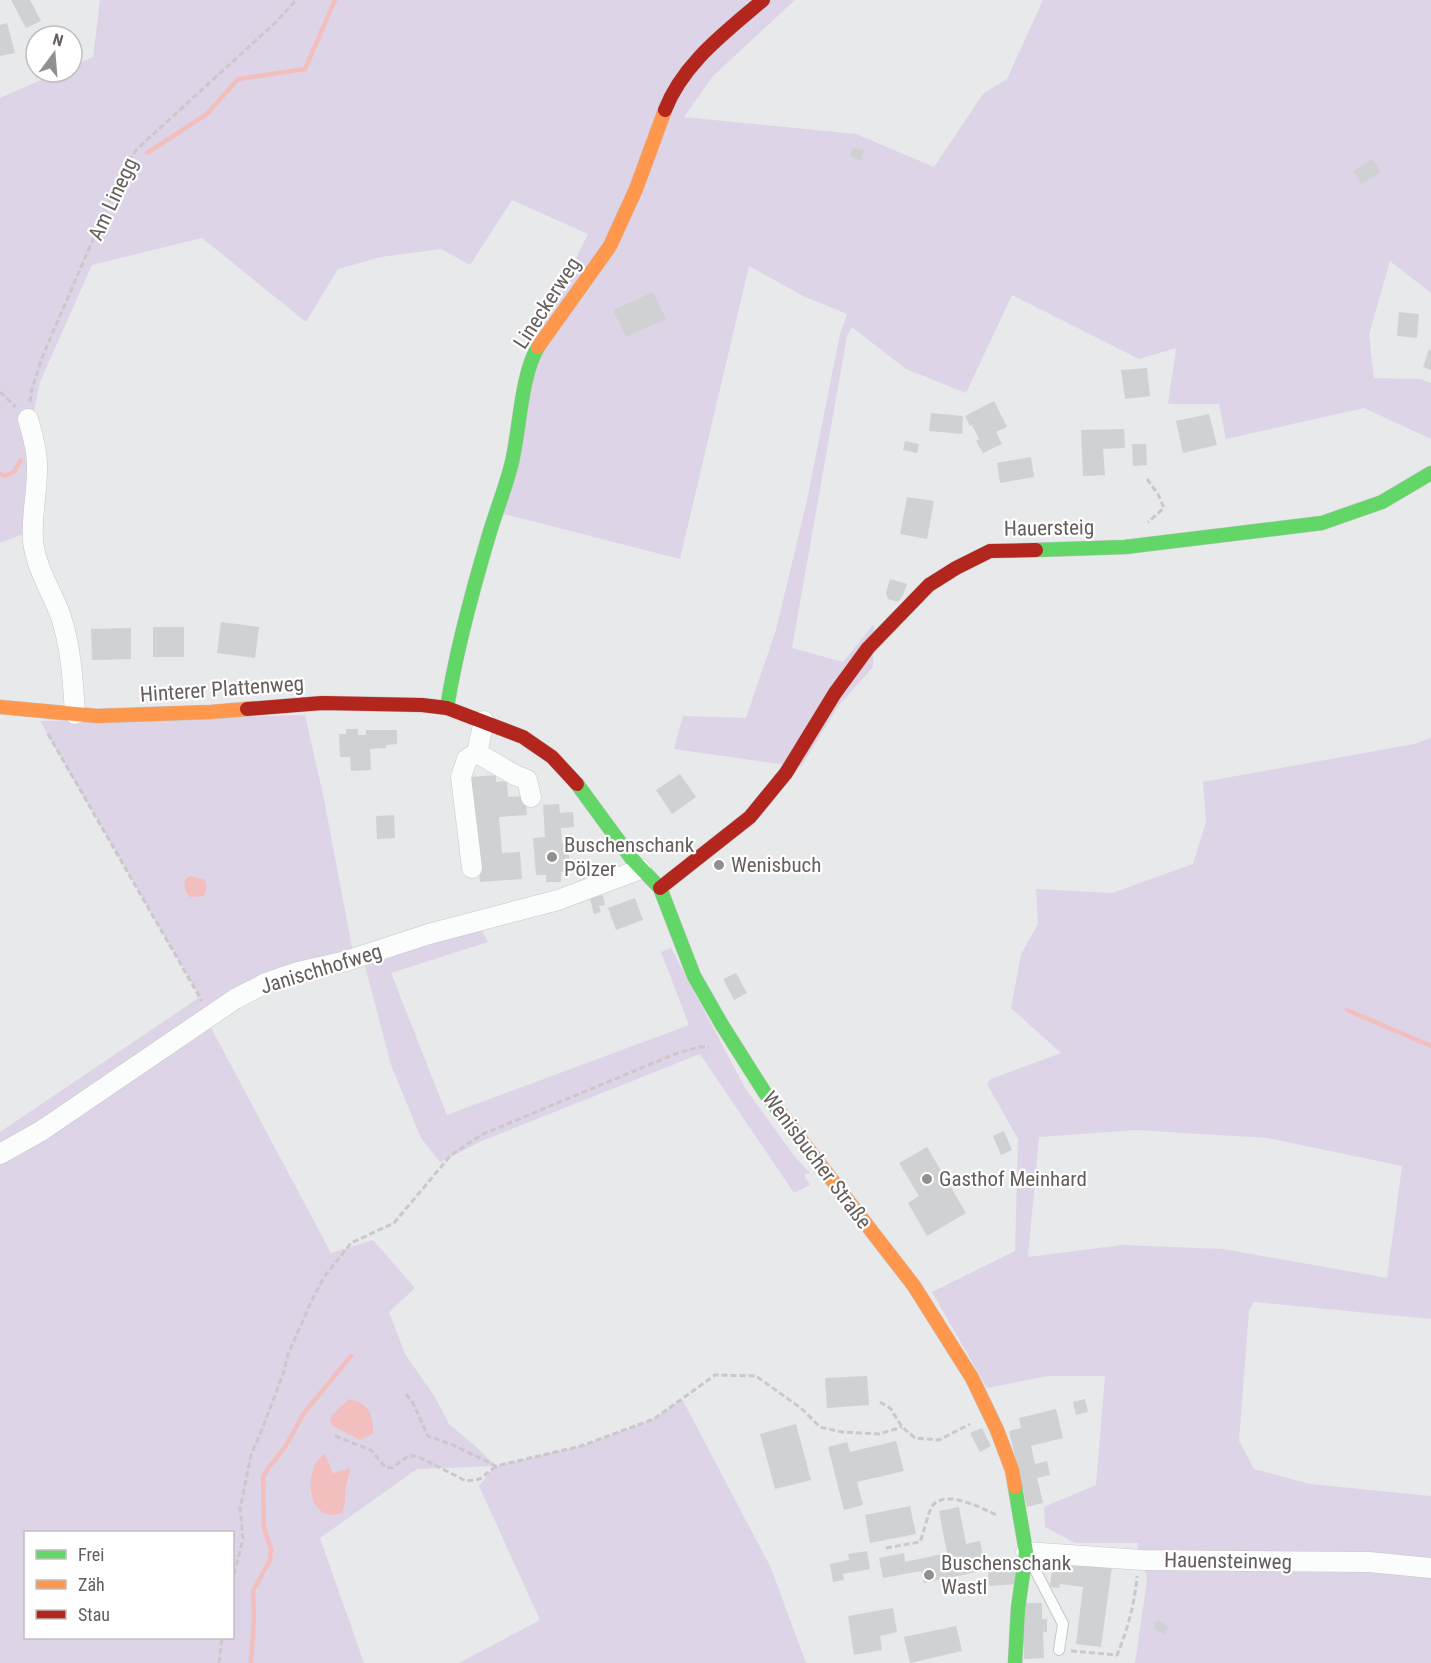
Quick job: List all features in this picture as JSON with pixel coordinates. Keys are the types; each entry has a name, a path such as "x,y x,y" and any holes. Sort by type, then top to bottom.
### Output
{"street":[{"name":"Lineckerweg","path":"447,708 451,682 475,586 512,462 528,372 536,350 610,246 636,189 667,105 680,82 705,50 764,0"},
{"path":"28,419 35,444 37,464 33,542 36,559 60,615 68,644 75,714"},
{"name":"Hauersteig","path":"660,888 750,817 786,773 835,693 868,648 929,585 956,568 990,551 1125,547 1322,524 1382,502 1431,473"},
{"name":"Hinterer Plattenweg","path":"0,707 108,716 166,716 322,703 422,705 447,708"},
{"name":"Wenisbucher Straße","path":"447,708 523,737 552,757 575,781 632,859 660,888 693,976 765,1093 914,1286 972,1378 997,1430 1012,1470 1026,1552 1018,1608 1015,1663"},
{"path":"472,868 461,777 467,759 477,753 484,721"},
{"path":"477,753 527,780 531,796"},
{"name":"Janischhofweg","path":"0,1154 41,1131 235,999 266,983 298,972 346,961 429,934 558,900 641,869"},
{"name":"Hauensteinweg","path":"1026,1552 1137,1559 1369,1562 1431,1568"}],"lane":[{"path":"1026,1552 1062,1624 1059,1650"}],"path":[{"name":"Am Linegg","path":"28,419 32,389 43,355 124,168 137,149 275,23 296,0"},
{"path":"0,392 28,419"},
{"path":"1147,478 1164,508 1147,523"},
{"path":"38,710 40,721 211,1015"},
{"path":"234,1574 243,1539 240,1509 251,1455 284,1371 288,1354 312,1300 324,1277 351,1243 394,1223 451,1155 483,1134 675,1054 699,1047 739,1051"},
{"path":"335,1436 371,1450 385,1467 392,1468 408,1456 417,1456 466,1481 480,1479 496,1466 581,1446 654,1419 715,1375 756,1376 802,1409 820,1427 842,1432 879,1434 902,1426"},
{"path":"406,1394 413,1403 428,1436 453,1445 496,1466"},
{"path":"880,1402 891,1409 902,1426 915,1438 939,1440 989,1412"},
{"path":"886,1548 920,1542 932,1506 939,1501 966,1501 1021,1524"},
{"path":"1059,1650 1117,1655 1125,1637 1136,1589 1137,1559"},
{"path":"219,1663 222,1639"}],"shaded area":[{"path":"100,0 795,0 713,76 684,117 856,134 934,167 983,94 1007,79 1043,0 1431,0 1431,293 1390,261 1369,335 1374,378 1420,379 1431,383 1431,439 1364,408 1226,439 1219,404 1168,404 1176,348 1139,359 1012,295 966,393 906,369 852,327 847,336 792,648 843,662 874,624 873,667 839,705 801,767 674,749 683,716 746,718 776,630 807,500 840,334 847,314 803,296 749,266 680,559 496,512 521,370 588,234 512,200 470,265 441,249 381,257 338,269 306,322 202,238 92,265 40,382 27,445 32,474 26,533 0,543 0,98 32,84 84,84 84,61 93,57"},
{"path":"305,715 324,799 353,953 477,921 488,942 391,973 447,1115 689,1025 661,952 671,948 745,1088 795,1157 810,1173 804,1175 810,1185 794,1193 700,1054 482,1141 440,1162 421,1138 391,1065 365,966 269,986 209,1024 331,1253 373,1240 415,1288 389,1312 405,1354 435,1397 449,1424 496,1466 581,1446 654,1419 682,1399 771,1568 806,1663 459,1663 540,1620 479,1486 495,1466 417,1469 320,1538 364,1663 0,1663 0,1132 200,997 40,721","holes":["328,1464 333,1473 340,1472 349,1479 345,1490 325,1514 317,1507 310,1493"]},
{"path":"1431,738 1431,1319 1254,1302 1249,1311 1239,1441 1254,1469 1310,1484 1431,1496 1431,1663 1135,1663 1147,1580 1142,1560 1137,1559 1138,1543 1075,1543 1045,1527 1044,1507 1096,1485 1105,1376 1048,1376 987,1388 932,1292 1015,1251 1018,1139 987,1084 991,1079 1061,1053 1011,1008 1021,954 1038,924 1036,889 1112,893 1193,864 1206,822 1203,782 1414,744","holes":["1136,1130 1267,1138 1402,1166 1387,1278 1223,1249 1122,1245 1028,1257 1039,1137"]},
{"path":"191,876 205,880 207,887 204,896 190,897 186,893 185,881"},
{"path":"349,1399 361,1404 371,1415 373,1434 360,1440 333,1426 330,1419"},
{"path":"325,1454 333,1473 350,1468 342,1513 330,1515 321,1511 311,1494 313,1471 317,1461"}],"building":[{"path":"11,0 30,0 41,21 24,24"},
{"path":"7,23 15,53 0,56 0,25"},
{"path":"853,147 864,150 861,160 850,157"},
{"path":"1372,159 1381,172 1361,184 1353,171"},
{"path":"653,292 666,319 626,337 613,310"},
{"path":"1399,312 1419,314 1417,338 1397,336"},
{"path":"1429,349 1431,351 1431,370 1423,367"},
{"path":"1147,368 1150,396 1125,399 1121,370"},
{"path":"994,401 1007,427 996,432 1002,444 983,453 976,441 979,439 965,416"},
{"path":"931,413 963,416 962,434 929,431"},
{"path":"1209,414 1217,445 1183,453 1176,421"},
{"path":"1124,429 1125,448 1103,449 1105,475 1083,476 1081,430"},
{"path":"905,441 919,444 917,453 903,450"},
{"path":"1132,444 1146,444 1147,465 1133,466"},
{"path":"1031,457 1034,477 1000,483 997,463"},
{"path":"907,497 934,501 927,539 900,534"},
{"path":"890,579 907,584 898,602 888,599 886,593"},
{"path":"221,622 259,627 255,658 217,653"},
{"path":"153,627 184,627 184,657 153,657"},
{"path":"131,628 131,659 92,660 91,629"},
{"path":"346,729 358,729 358,735 366,735 366,730 397,730 397,744 386,745 386,748 370,749 371,770 351,771 350,757 340,757 339,734 346,734"},
{"path":"680,774 696,797 672,814 656,790"},
{"path":"496,775 496,782 507,781 508,797 525,796 527,815 499,817 502,853 520,852 522,879 480,882 471,777"},
{"name":"Buschenschank Pölzer","path":"559,804 560,813 573,812 574,827 561,828 562,843 568,842 570,871 561,872 561,882 546,882 546,875 536,875 533,838 545,837 543,805"},
{"path":"394,815 395,838 377,839 376,816"},
{"path":"603,895 605,905 599,906 601,912 594,914 590,899"},
{"path":"635,898 643,920 616,930 608,908"},
{"path":"736,973 747,993 734,1000 723,979"},
{"path":"1004,1131 1012,1150 1001,1155 993,1136"},
{"name":"Gasthof Meinhard","path":"927,1147 966,1213 927,1236 908,1203 919,1196 899,1163"},
{"path":"867,1376 869,1405 827,1408 825,1378"},
{"path":"1085,1399 1088,1412 1076,1415 1073,1402"},
{"path":"1056,1409 1063,1438 1031,1446 1035,1464 1047,1461 1050,1475 1037,1478 1043,1503 1027,1507 1009,1431 1021,1428 1019,1418"},
{"path":"796,1424 811,1480 775,1489 760,1434"},
{"path":"982,1428 991,1446 980,1452 970,1433"},
{"path":"896,1441 904,1471 857,1482 863,1505 844,1510 828,1447 847,1442 850,1452"},
{"path":"910,1506 916,1534 870,1543 865,1515"},
{"path":"959,1507 966,1544 980,1541 986,1570 924,1583 921,1571 883,1578 879,1558 904,1553 905,1562 947,1553 939,1511"},
{"path":"867,1551 870,1569 843,1574 844,1580 833,1582 830,1564 849,1560 848,1554"},
{"path":"1053,1559 1112,1566 1101,1647 1076,1644 1083,1587 1060,1584 1059,1588 1050,1587"},
{"path":"1017,1568 1019,1584 989,1586 988,1570"},
{"path":"1023,1603 1042,1603 1042,1619 1047,1619 1047,1632 1043,1632 1044,1658 1024,1659"},
{"path":"893,1608 897,1632 880,1636 882,1650 854,1655 848,1616"},
{"path":"1157,1620 1168,1626 1164,1634 1153,1628"},
{"path":"956,1626 962,1651 910,1663 904,1637"}],"waterway":[{"path":"147,153 207,114 238,79 305,69 335,0"},
{"path":"0,474 5,476 14,472 21,460"},
{"path":"1347,1010 1431,1046"},
{"path":"251,1663 253,1591 270,1560 271,1549 264,1528 263,1477 285,1447 304,1413 351,1356"}],"traffic: fast":[{"path":"447,708 465,621 510,471 524,387 538,347"},
{"path":"1036,550 1125,547 1322,523 1382,502 1431,473"},
{"path":"577,784 632,859 660,888 694,976 722,1025 781,1114"},
{"path":"1015,1487 1026,1552 1018,1608 1015,1663"}],"traffic: slow":[{"path":"538,347 610,246 636,189 665,110"},
{"path":"0,707 97,716 247,709"},
{"path":"781,1114 914,1286 972,1378 997,1430 1012,1470 1015,1487"}],"traffic: jam":[{"path":"665,110 673,93 694,63 720,36 763,0"},
{"path":"660,888 750,817 786,773 835,693 868,648 929,585 990,551 1036,550"},
{"path":"247,709 322,703 422,705 447,708 523,737 552,757 577,784"}],"place":[{"name":"Buschenschank Pölzer","path":"552,857"},
{"name":"Wenisbuch","path":"719,865"},
{"name":"Gasthof Meinhard","path":"927,1179"},
{"name":"Buschenschank Wastl","path":"929,1575"}]}
